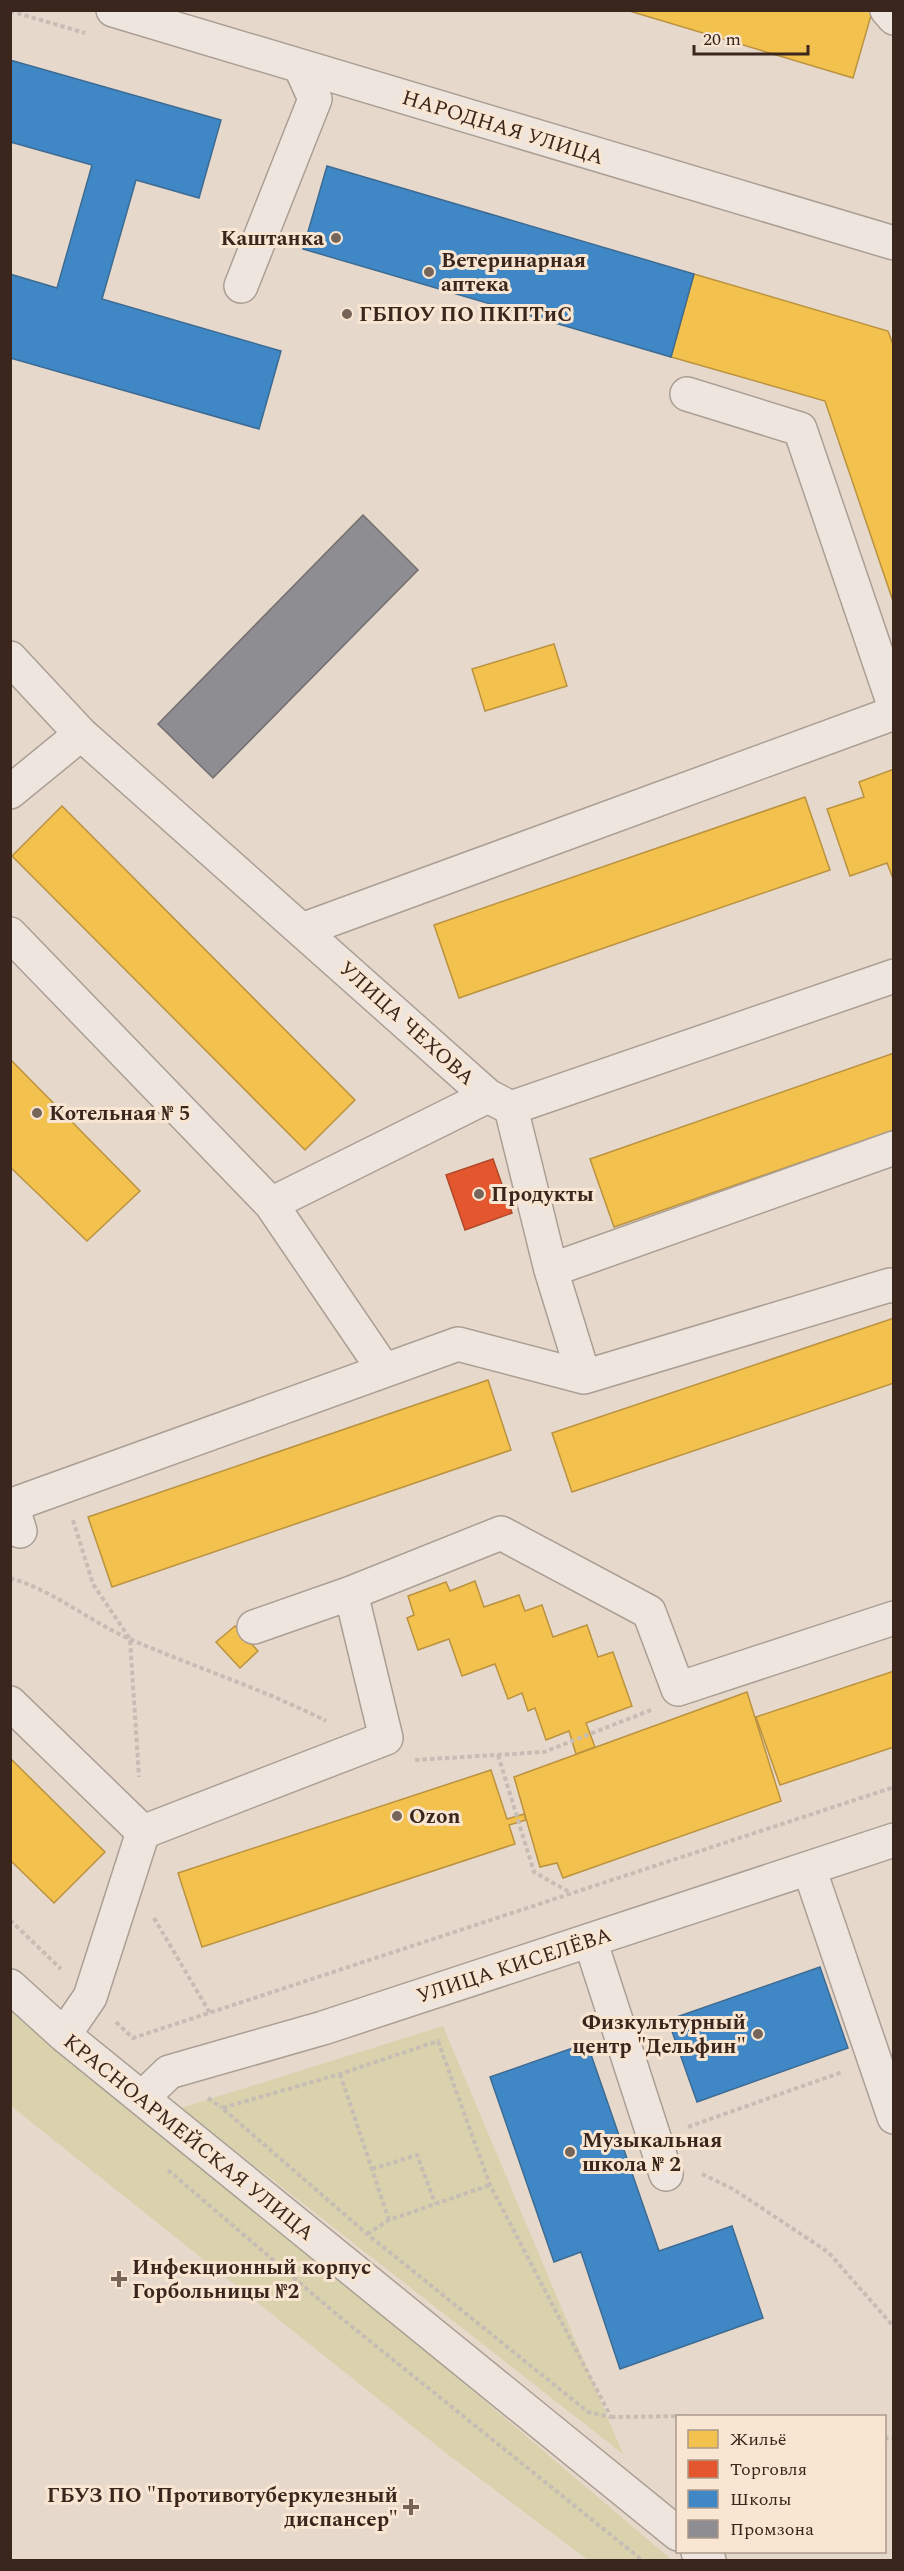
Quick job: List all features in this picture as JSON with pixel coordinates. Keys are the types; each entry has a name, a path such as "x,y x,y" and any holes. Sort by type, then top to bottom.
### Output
{"street":[{"name":"НАРОДНАЯ УЛИЦА","path":"112,10 894,243"},
{"path":"887,10 894,18"},
{"path":"241,286 315,99 300,66"},
{"path":"687,394 800,429 894,705"},
{"name":"УЛИЦА ЧЕХОВА","path":"10,658 81,734 499,1102"},
{"path":"302,930 894,713"},
{"path":"10,792 81,734"},
{"path":"10,934 271,1204 384,1370"},
{"path":"271,1204 499,1102 894,976"},
{"path":"499,1102 584,1377"},
{"path":"551,1270 894,1148"},
{"path":"20,1531 12,1505 458,1344 584,1377 890,1285 894,1286"},
{"path":"254,1627 351,1593 501,1533 650,1612 678,1689 894,1618"},
{"path":"143,1832 379,1741 351,1593"},
{"path":"10,1703 143,1832"},
{"path":"63,2034 90,1997 143,1832"},
{"name":"УЛИЦА КИСЕЛЁВА","path":"142,2098 169,2072 323,2028 894,1840"},
{"path":"809,1868 894,2117"},
{"path":"590,1940 660,2155"},
{"name":"КРАСНОАРМЕЙСКАЯ УЛИЦА","path":"10,1986 63,2034 676,2532"}],"path":[{"path":"84,1480 68,1505 93,1584 130,1639 143,1832"},
{"path":"10,1578 33,1585 130,1639 283,1699 379,1741 414,1760 544,1752 646,1713 678,1689"},
{"path":"498,1755 534,1872 572,1893"},
{"path":"10,1920 133,2038 894,1787"},
{"path":"151,1914 210,2013"},
{"path":"611,2417 490,2185 438,2041 340,2074 222,2108 367,2234 588,2412 611,2417 676,2416"},
{"path":"660,2155 874,2061"},
{"path":"340,2074 389,2220"},
{"path":"372,2169 417,2155 435,2203"},
{"path":"660,2155 733,2189 828,2252 894,2327"},
{"path":"164,2167 335,2313 642,2560"},
{"path":"367,2234 389,2220 490,2185"}],"shaded area":[{"path":"10,1998 672,2560 588,2560 446,2453 11,2106"},
{"path":"443,2026 623,2454 181,2108"}],"building: Жильё":[{"path":"626,10 868,10 872,12 853,78"},
{"path":"694,274 888,331 894,347 894,604 825,401 671,357"},
{"path":"554,644 567,686 485,711 472,669"},
{"path":"894,769 894,881 887,863 850,876 827,809 864,797 859,782"},
{"path":"805,797 830,870 459,998 434,925"},
{"path":"62,806 355,1100 305,1150 12,856"},
{"path":"894,1053 894,1130 614,1227 590,1159"},
{"name":"Котельная № 5","path":"10,1059 140,1191 87,1241 10,1167"},
{"path":"894,1318 894,1383 572,1492 552,1433"},
{"path":"488,1380 511,1450 112,1587 88,1517"},
{"path":"475,1581 484,1607 519,1595 525,1611 542,1605 553,1637 587,1625 598,1657 613,1652 632,1706 586,1723 595,1747 576,1754 569,1731 546,1740 535,1708 528,1711 522,1693 508,1699 495,1664 462,1676 449,1639 418,1650 407,1618 414,1615 408,1596 446,1582 450,1591"},
{"path":"235,1626 258,1651 240,1668 216,1642"},
{"path":"894,1671 894,1747 780,1785 756,1717"},
{"path":"747,1692 781,1801 563,1878 557,1863 540,1867 514,1777"},
{"path":"10,1758 105,1852 54,1903 10,1860"},
{"path":"491,1770 507,1819 524,1814 526,1820 509,1825 515,1844 202,1947 178,1873"}],"building: Торговля":[{"name":"Продукты","path":"493,1159 512,1213 465,1230 446,1175"}],"building: Школы":[{"path":"10,60 221,120 199,198 136,180 102,299 281,351 259,429 10,358 10,274 57,288 92,165 10,142"},
{"path":"327,166 694,274 671,357 303,249"},
{"name":"Физкультурный центр \"Дельфин\"","path":"820,1967 848,2048 697,2102 668,2020"},
{"name":"Музыкальная школа № 2","path":"587,2043 659,2251 732,2226 763,2318 620,2369 581,2252 554,2262 490,2077"}],"building: Промзона":[{"path":"363,515 418,570 213,778 158,724"}],"place":[{"name":"Каштанка","path":"336,238"},
{"name":"Ветеринарная аптека","path":"429,272"},
{"name":"ГБПОУ ПО ПКПТиС","path":"347,314"},
{"name":"Котельная № 5","path":"37,1113"},
{"name":"Продукты","path":"479,1194"},
{"name":"Ozon","path":"397,1816"},
{"name":"Физкультурный центр \"Дельфин\"","path":"758,2034"},
{"name":"Музыкальная школа № 2","path":"570,2152"},
{"name":"Инфекционный корпус Горбольницы №2","path":"119,2279"},
{"name":"ГБУЗ ПО \"Противотуберкулезный диспансер\"","path":"411,2507"}]}
